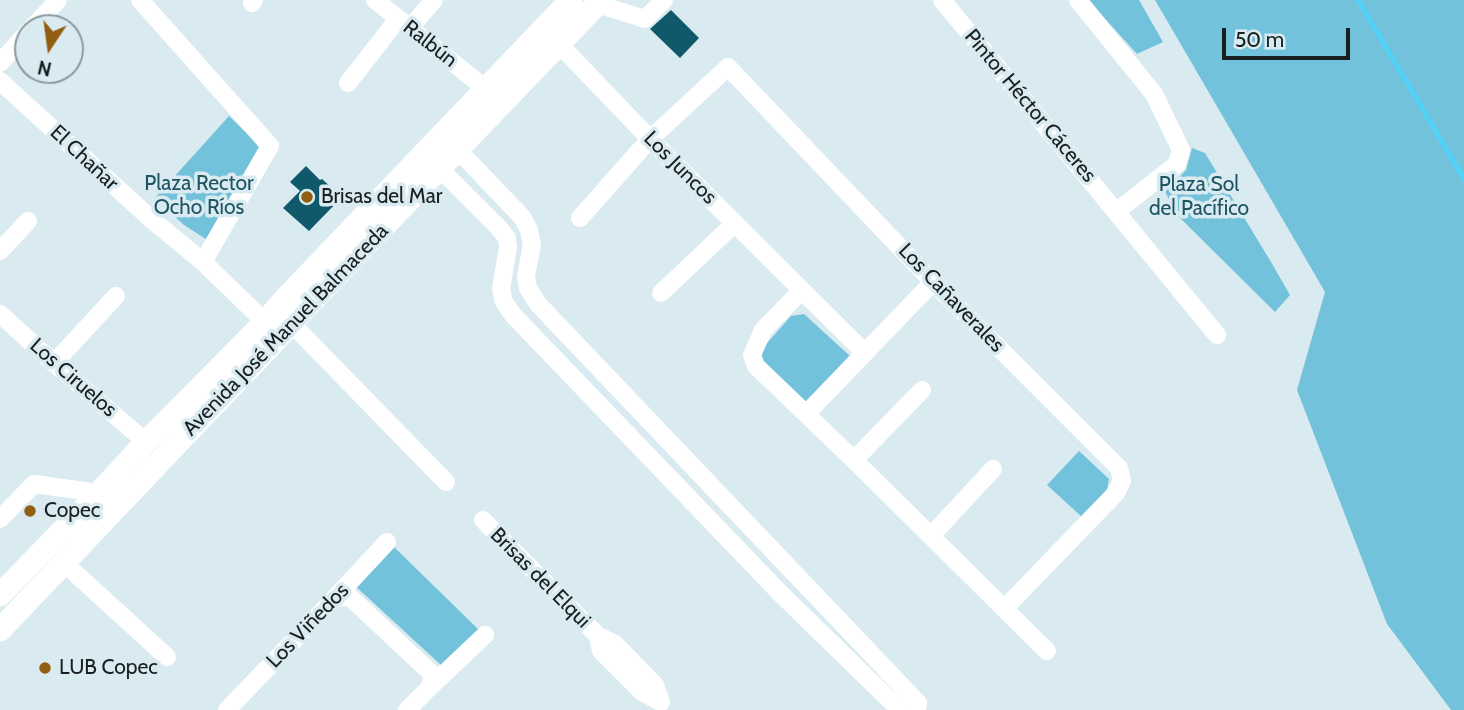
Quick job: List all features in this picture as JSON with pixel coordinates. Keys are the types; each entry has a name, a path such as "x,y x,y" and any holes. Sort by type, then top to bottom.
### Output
{"main road":[{"name":"Avenida José Manuel Balmaceda","path":"0,595 570,0"},
{"name":"Avenida José Manuel Balmaceda","path":"0,630 599,2"}],"street":[{"path":"45,14 58,0"},
{"path":"139,0 270,146 203,262"},
{"name":"Ralbún","path":"375,0 486,89"},
{"path":"348,83 404,24 434,0"},
{"path":"599,2 645,19 664,0"},
{"name":"Pintor Héctor Cáceres","path":"942,0 1217,335"},
{"path":"1078,0 1154,94 1181,150 1177,164 1117,211"},
{"name":"Los Juncos","path":"560,44 650,139 864,352"},
{"path":"0,62 14,47"},
{"name":"Los Cañaverales","path":"650,139 728,67 933,282 1119,468 1122,481 1116,493 1004,609"},
{"name":"El Chañar","path":"0,80 265,321"},
{"path":"580,218 650,139"},
{"path":"458,150 522,217 529,230 532,245 526,276 528,288 538,304 918,703 917,710"},
{"path":"440,170 507,238 501,289 504,302 513,315 781,594 900,710"},
{"path":"0,251 28,221"},
{"path":"661,293 735,223"},
{"path":"806,414 933,282"},
{"path":"802,290 763,330 752,355 756,366 1047,651"},
{"path":"54,363 116,296"},
{"name":"Los Ciruelos","path":"0,314 146,442"},
{"path":"260,357 268,337 265,321"},
{"path":"291,323 446,482"},
{"path":"562,366 582,350"},
{"path":"854,460 922,390"},
{"path":"931,536 993,469"},
{"path":"678,487 696,470"},
{"path":"0,519 34,484 99,493"},
{"path":"0,492 13,505"},
{"name":"Brisas del Elqui","path":"483,520 598,636 601,651 642,692 666,706"},
{"name":"Los Viñedos","path":"227,710 387,541"},
{"path":"64,562 167,657"},
{"path":"781,594 799,578"},
{"path":"333,600 351,598 357,603 430,672 430,687"},
{"path":"407,710 485,635"}],"green space":[{"path":"1088,0 1139,0 1163,42 1137,54"},
{"path":"1155,0 1464,0 1464,710 1451,710 1387,624 1297,390 1325,292"},
{"name":"Plaza Rector Ocho Ríos","path":"229,116 262,148 209,241 184,225 155,198"},
{"name":"Plaza Sol del Pacífico","path":"1192,148 1205,153 1290,295 1275,312 1179,217 1165,192 1186,170"},
{"path":"804,314 850,356 810,402 802,402 761,362 760,351 791,316"},
{"path":"1079,451 1109,479 1107,490 1082,517 1047,485"},
{"path":"391,544 479,630 442,666 353,584"}],"building":[{"path":"671,10 699,38 680,58 650,29"},
{"name":"Brisas del Mar","path":"306,166 342,197 309,231 283,208 300,191 290,182"}],"waterway":[{"path":"1358,0 1464,179"}],"place":[{"name":"Brisas del Mar","path":"307,197"},
{"name":"Copec","path":"30,511"},
{"name":"LUB Copec","path":"45,668"}]}
